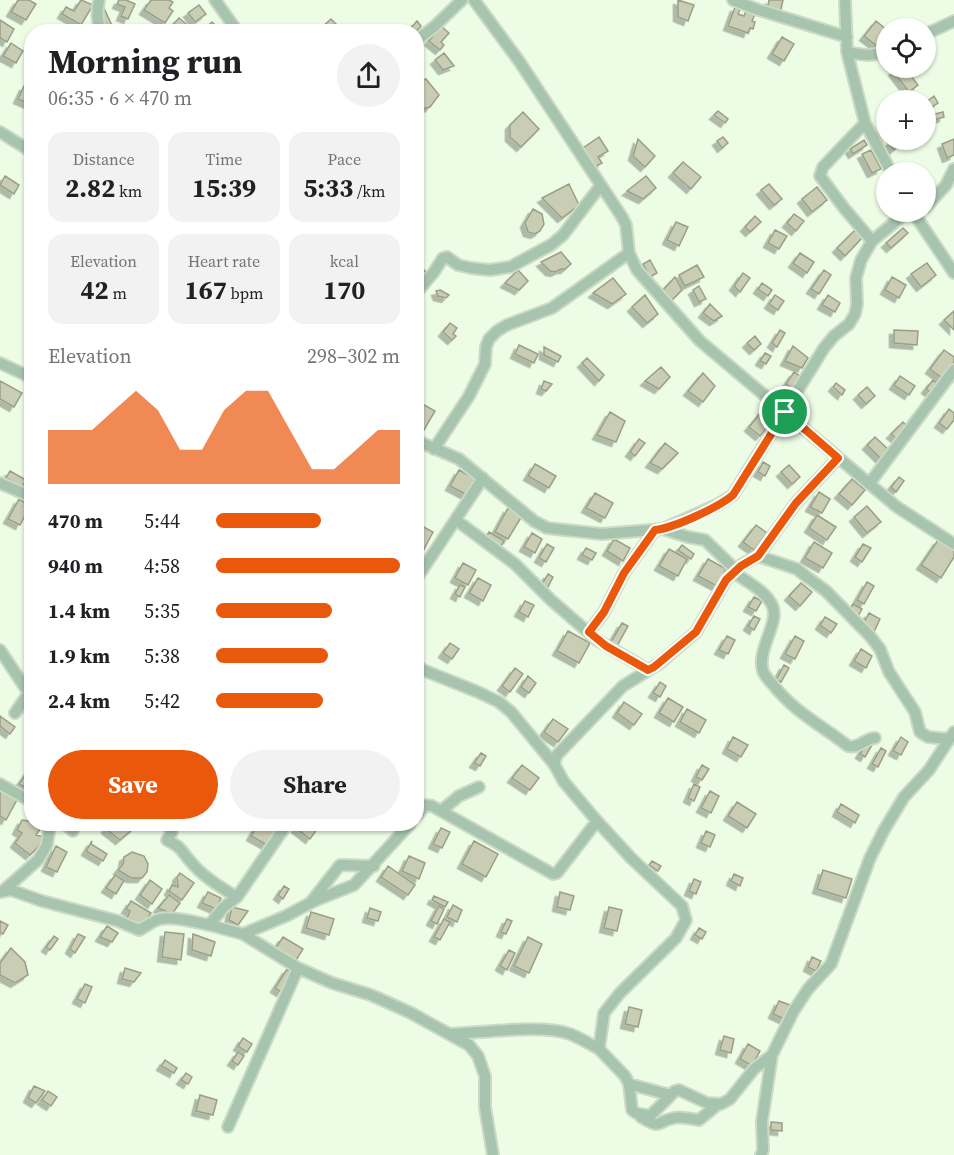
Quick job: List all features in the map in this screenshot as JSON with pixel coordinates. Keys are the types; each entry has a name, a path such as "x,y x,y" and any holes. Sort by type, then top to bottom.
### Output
{"street":[{"path":"98,24 99,0"},
{"path":"216,0 232,24"},
{"path":"424,35 462,0"},
{"path":"474,0 519,61 626,225 629,253 637,270 700,341 897,507 954,544"},
{"path":"733,0 847,37"},
{"path":"845,0 847,52 865,123 886,162"},
{"path":"936,29 954,21"},
{"path":"847,52 876,55"},
{"path":"865,123 823,167 820,176 872,241"},
{"path":"0,132 24,147"},
{"path":"936,196 946,185 954,169"},
{"path":"424,284 443,258 447,257 458,265 471,268 500,269 510,267 551,245 563,235 601,185"},
{"path":"424,443 459,459 534,521 546,528 602,534 659,529 719,504 733,495 824,348 854,317 857,304 856,278 861,260 872,241 895,222"},
{"path":"920,222 954,273"},
{"path":"434,449 469,396 484,364 486,347 497,331 552,308 629,253"},
{"path":"0,363 24,374"},
{"path":"869,484 954,370"},
{"path":"554,764 557,755 623,686 660,663 696,632 726,580 741,566 758,556 796,503 838,458"},
{"path":"424,568 483,478"},
{"path":"0,483 24,493"},
{"path":"456,520 515,564 551,600 606,646 648,670"},
{"path":"659,529 705,540 773,606 774,613 764,648 762,666 764,674 786,701 848,747 857,746 866,740 875,738"},
{"path":"589,632 604,612 624,573 659,529"},
{"path":"758,556 797,569 826,591 880,649 890,672 915,712 920,732 928,737 951,736"},
{"path":"0,650 24,686"},
{"path":"424,670 500,702 511,712 597,821 682,906 686,920 676,938 620,993 604,1013 599,1049"},
{"path":"15,713 24,702"},
{"path":"761,1155 763,1150 762,1121 772,1055 793,1012 808,989 831,964 870,858 884,830 904,797 929,770 951,736"},
{"path":"0,784 24,797"},
{"path":"441,811 459,796 479,787"},
{"path":"424,802 553,874 557,873 597,821"},
{"path":"424,807 428,805"},
{"path":"0,892 38,860 47,844 49,831"},
{"path":"171,831 167,840 182,848 191,862 220,887 237,897"},
{"path":"210,924 224,907 237,897 282,831"},
{"path":"243,934 286,916 311,902 354,885 404,831"},
{"path":"311,902 340,865 374,866"},
{"path":"0,892 11,890 118,921 139,930 161,919 210,924 243,934 298,968 332,983 371,995 411,1013 470,1045 481,1063 485,1076 485,1107 493,1155"},
{"path":"228,1127 298,968"},
{"path":"450,1034 522,1030 570,1034 599,1049 617,1066 629,1084 631,1105 636,1113 654,1125 660,1125 673,1118 699,1120 717,1105 730,1099 754,1069 772,1055"},
{"path":"629,1084 670,1095"},
{"path":"636,1113 650,1116 670,1095 679,1090 707,1103 717,1105"}],"building":[{"path":"18,0 29,0 36,4 26,20 11,12"},
{"path":"81,0 93,5 82,24 62,14 66,7 74,11"},
{"path":"119,0 135,4 128,19 121,16 125,7 117,4"},
{"path":"151,0 173,2 169,8 173,11 165,23 144,10"},
{"path":"678,0 694,5 688,21 678,17"},
{"path":"769,0 783,0 780,14 767,11"},
{"path":"199,5 206,14 195,22 188,13"},
{"path":"103,6 111,24 106,24 98,8"},
{"path":"735,7 740,9 738,14 744,16 746,11 755,14 752,21 755,22 753,29 750,28 748,33 728,26"},
{"path":"179,18 186,24 173,24"},
{"path":"331,19 336,24 325,24"},
{"path":"0,20 14,29 7,42 0,38"},
{"path":"876,21 876,45 864,36"},
{"path":"441,26 449,33 441,42 444,45 440,50 429,41"},
{"path":"782,37 794,44 784,61 772,54"},
{"path":"11,43 23,51 16,63 3,56"},
{"path":"444,53 454,66 443,70 435,60"},
{"path":"898,78 913,78 918,85 907,90"},
{"path":"426,79 439,95 430,107 424,108 424,80"},
{"path":"24,86 24,102 18,99"},
{"path":"718,111 728,119 725,123 714,115"},
{"path":"523,112 539,129 521,147 510,137 510,125"},
{"path":"943,112 944,117 936,120 936,114"},
{"path":"599,137 608,151 598,157 602,163 595,167 583,148"},
{"path":"723,137 728,143 722,148 717,141"},
{"path":"638,139 655,156 645,167 633,156"},
{"path":"954,139 954,155 947,158 942,144"},
{"path":"864,140 867,145 853,154 850,149"},
{"path":"871,150 877,162 876,171 872,173 862,154"},
{"path":"683,162 701,177 691,189 673,173"},
{"path":"5,176 19,185 14,194 0,185"},
{"path":"646,176 656,188 643,199 627,191"},
{"path":"569,184 579,205 562,218 542,198"},
{"path":"769,184 782,199 774,205 761,190"},
{"path":"817,187 827,200 812,212 802,199"},
{"path":"533,209 542,214 544,224 535,234 528,232 525,223"},
{"path":"794,214 804,221 796,231 787,223"},
{"path":"755,216 761,222 750,232 745,227"},
{"path":"676,222 688,227 679,246 667,240"},
{"path":"903,228 908,233 891,248 886,243"},
{"path":"775,230 787,236 779,249 768,243"},
{"path":"855,230 862,238 845,256 837,248"},
{"path":"561,252 571,264 565,269 550,271 541,262"},
{"path":"800,253 814,262 807,273 793,263"},
{"path":"650,260 657,273 650,277 643,264"},
{"path":"927,263 936,275 921,287 911,274"},
{"path":"697,265 704,277 685,286 679,275"},
{"path":"518,270 528,281 519,290 505,283"},
{"path":"824,270 831,275 819,294 811,289"},
{"path":"743,273 750,278 740,292 734,286"},
{"path":"675,277 682,290 671,301 662,291"},
{"path":"892,277 906,285 899,298 885,290"},
{"path":"613,278 626,294 612,304 593,293"},
{"path":"762,283 772,290 768,296 758,289"},
{"path":"699,286 706,299 699,302 693,290"},
{"path":"440,290 449,295 446,298 438,296 436,291"},
{"path":"645,295 658,314 647,323 632,307"},
{"path":"775,295 784,301 778,310 769,304"},
{"path":"828,295 840,303 835,312 822,305"},
{"path":"710,304 722,316 714,321 703,313"},
{"path":"954,311 954,330 944,320"},
{"path":"450,323 457,328 453,334 456,336 452,340 443,332"},
{"path":"780,330 785,333 777,347 772,343"},
{"path":"894,330 918,331 917,345 894,343"},
{"path":"755,336 761,344 754,350 747,343"},
{"path":"519,345 538,354 534,363 515,354"},
{"path":"793,346 808,358 802,368 785,361"},
{"path":"544,347 561,356 558,362 544,355"},
{"path":"944,350 954,357 954,362 942,378 930,369"},
{"path":"765,353 771,356 766,364 760,361"},
{"path":"587,358 604,375 599,381 582,363"},
{"path":"661,367 670,377 659,389 645,381"},
{"path":"794,372 801,377 793,389 786,384"},
{"path":"703,373 715,386 703,402 688,391"},
{"path":"900,376 915,386 909,395 894,385"},
{"path":"933,380 938,384 931,393 926,389"},
{"path":"0,381 22,393 14,407 0,399"},
{"path":"544,381 552,384 546,391 541,389"},
{"path":"836,383 845,390 842,395 833,387"},
{"path":"867,387 875,396 866,404 858,395"},
{"path":"424,405 435,411 424,430"},
{"path":"949,409 954,413 954,420 947,429 939,423"},
{"path":"763,410 772,422 760,436 749,427"},
{"path":"610,412 625,421 616,442 597,435"},
{"path":"903,422 908,428 897,439 891,434"},
{"path":"875,437 890,451 882,460 867,445"},
{"path":"639,439 645,443 635,456 630,452"},
{"path":"665,443 678,453 662,469 650,463"},
{"path":"763,462 770,466 765,476 758,472"},
{"path":"535,464 556,476 549,488 528,476"},
{"path":"789,465 800,477 792,484 781,472"},
{"path":"459,470 476,479 467,495 450,486"},
{"path":"10,471 24,479 24,484 22,487 6,478"},
{"path":"899,477 904,481 896,492 891,487"},
{"path":"852,479 865,490 852,505 839,494"},
{"path":"819,492 830,499 822,513 810,507"},
{"path":"595,493 613,503 605,518 586,508"},
{"path":"19,499 24,502 24,517 20,525 8,519"},
{"path":"867,506 881,522 867,533 854,517"},
{"path":"508,508 522,516 508,539 495,532"},
{"path":"817,515 836,527 827,540 809,528"},
{"path":"756,525 767,533 754,550 743,542"},
{"path":"424,527 433,532 424,549"},
{"path":"489,532 504,541 500,548 484,540"},
{"path":"532,533 542,539 535,553 524,547"},
{"path":"614,539 630,548 623,561 607,551"},
{"path":"938,540 954,551 954,557 941,578 921,565"},
{"path":"814,542 832,553 823,568 805,558"},
{"path":"547,544 554,548 546,562 539,558"},
{"path":"863,544 871,548 862,562 855,557"},
{"path":"682,545 694,554 691,559 678,550"},
{"path":"586,548 596,553 592,560 582,555"},
{"path":"669,549 687,559 678,576 659,566"},
{"path":"708,559 726,569 717,586 698,576"},
{"path":"463,563 476,570 468,585 455,578"},
{"path":"548,574 553,577 548,587 542,584"},
{"path":"478,578 491,585 483,601 469,593"},
{"path":"867,582 874,586 864,604 857,600"},
{"path":"801,583 812,592 800,606 789,596"},
{"path":"460,585 465,587 460,597 455,594"},
{"path":"754,597 762,601 756,611 748,607"},
{"path":"525,601 534,605 528,617 519,612"},
{"path":"853,604 862,609 857,618 848,612"},
{"path":"869,613 880,619 874,632 862,626"},
{"path":"754,616 760,619 754,630 748,626"},
{"path":"825,617 837,624 831,633 820,625"},
{"path":"622,623 628,626 617,646 611,642"},
{"path":"568,631 590,643 579,663 557,651"},
{"path":"727,636 735,640 728,654 719,650"},
{"path":"795,636 804,641 795,659 785,654"},
{"path":"450,643 459,649 452,659 443,653"},
{"path":"861,649 872,656 866,668 854,661"},
{"path":"784,665 789,668 781,682 776,680"},
{"path":"515,668 523,674 510,692 502,686"},
{"path":"528,676 536,683 529,693 521,687"},
{"path":"660,682 666,686 660,697 653,693"},
{"path":"668,698 683,707 674,722 659,713"},
{"path":"624,702 642,714 634,725 617,713"},
{"path":"687,709 706,720 699,733 680,722"},
{"path":"0,716 15,727 10,734 0,726"},
{"path":"553,719 568,729 558,742 544,732"},
{"path":"733,737 748,745 741,757 727,749"},
{"path":"901,737 908,742 901,755 893,751"},
{"path":"867,742 872,745 865,757 860,754"},
{"path":"881,748 886,751 878,767 872,764"},
{"path":"481,753 486,756 480,766 474,763"},
{"path":"522,765 539,778 530,790 512,778"},
{"path":"702,765 709,769 702,780 696,777"},
{"path":"24,777 24,787 19,784"},
{"path":"694,784 700,787 694,801 688,798"},
{"path":"0,789 18,798 6,820 0,816"},
{"path":"710,791 719,796 711,813 701,808"},
{"path":"737,802 756,814 747,828 728,816"},
{"path":"841,804 859,815 855,823 837,812"},
{"path":"24,820 24,831 39,831 36,835 44,837 30,855 15,843 22,833 17,830"},
{"path":"441,828 450,832 442,848 433,844"},
{"path":"109,831 130,831 120,840"},
{"path":"254,831 275,831 267,845 251,836"},
{"path":"300,831 316,831 310,839"},
{"path":"706,831 715,835 710,847 701,843"},
{"path":"92,841 91,844 107,854 103,861 86,851"},
{"path":"474,841 498,854 486,877 462,864"},
{"path":"56,846 67,852 57,872 46,867"},
{"path":"132,852 144,856 148,864 147,872 142,878 131,878 118,870 123,864 124,857"},
{"path":"409,856 425,863 419,879 402,871"},
{"path":"652,861 661,866 658,871 649,865"},
{"path":"388,866 415,885 408,895 381,877"},
{"path":"823,870 852,879 846,898 817,889"},
{"path":"180,873 194,883 182,900 169,891 172,885 178,887 177,877"},
{"path":"734,874 743,878 740,886 731,881"},
{"path":"115,875 124,881 116,894 106,888"},
{"path":"694,879 701,882 696,894 689,891"},
{"path":"150,880 162,889 152,904 140,895"},
{"path":"284,886 289,889 283,899 278,895"},
{"path":"208,892 221,898 216,909 202,903"},
{"path":"560,892 574,896 570,910 557,907"},
{"path":"169,895 180,903 172,914 158,908"},
{"path":"434,896 448,902 445,907 432,900"},
{"path":"131,901 151,913 140,926 127,918 130,911 126,909"},
{"path":"453,905 462,910 457,922 447,917"},
{"path":"439,906 444,909 437,924 431,921"},
{"path":"232,907 248,911 238,925 229,920"},
{"path":"609,907 622,910 617,931 604,928"},
{"path":"370,908 381,912 378,921 367,918"},
{"path":"311,912 334,919 329,935 306,928"},
{"path":"444,919 450,922 440,940 434,937"},
{"path":"507,919 512,921 506,934 501,932"},
{"path":"0,921 8,925 3,934 0,932"},
{"path":"107,926 118,933 112,942 100,937"},
{"path":"699,928 706,932 702,939 695,935"},
{"path":"165,932 184,934 181,960 162,957"},
{"path":"78,934 85,937 75,953 70,949"},
{"path":"193,934 215,942 211,956 192,950"},
{"path":"54,936 58,939 50,950 46,947"},
{"path":"283,937 303,949 295,962 275,949"},
{"path":"528,937 542,944 529,973 514,966"},
{"path":"11,948 25,962 28,975 15,983 0,975 0,963"},
{"path":"509,950 515,953 507,970 500,966"},
{"path":"812,957 821,961 816,971 808,967"},
{"path":"125,968 141,973 134,982 122,979"},
{"path":"287,969 293,972 281,992 275,988"},
{"path":"85,984 92,987 85,1003 77,999"},
{"path":"779,1001 790,1005 784,1019 773,1014"},
{"path":"629,1007 642,1010 638,1027 625,1024"},
{"path":"724,1036 734,1039 731,1053 720,1050"},
{"path":"243,1038 252,1044 247,1052 238,1046"},
{"path":"748,1044 760,1051 752,1066 740,1059"},
{"path":"238,1052 244,1056 238,1065 232,1061"},
{"path":"165,1060 177,1068 174,1073 161,1066"},
{"path":"186,1073 192,1077 188,1084 181,1080"},
{"path":"34,1086 45,1091 36,1103 28,1098"},
{"path":"48,1091 57,1097 51,1106 42,1100"},
{"path":"200,1095 217,1100 213,1115 196,1111"},
{"path":"771,1122 782,1123 782,1131 771,1130"}],"route":[{"path":"785,412 838,458 796,503 758,556 741,566 726,580 696,632 660,663 648,670 597,640 589,632 604,612 624,573 655,530 673,525 726,501 733,495 785,412"}]}
